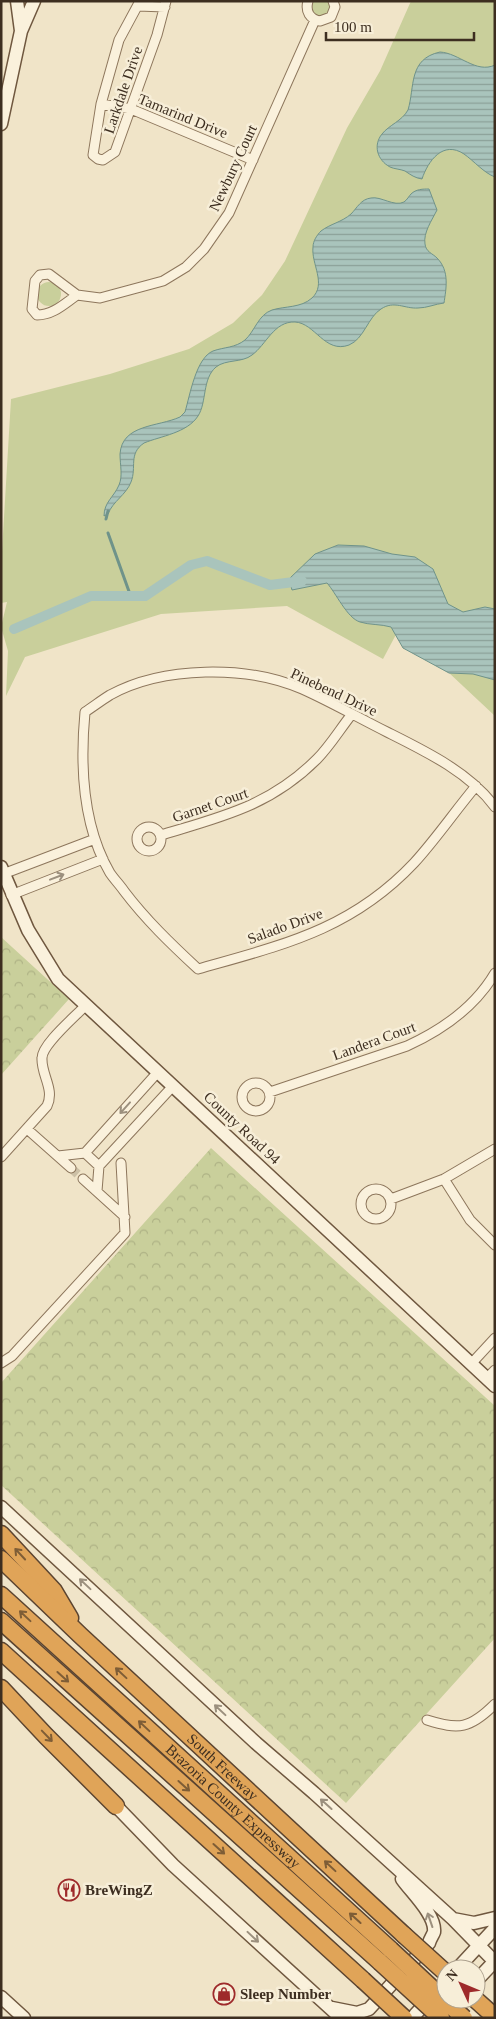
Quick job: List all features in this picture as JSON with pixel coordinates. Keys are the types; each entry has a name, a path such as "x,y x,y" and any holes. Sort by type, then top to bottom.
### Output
{"highway":[{"path":"1,1534 54,1590 80,1635"},
{"name":"South Freeway","path":"1,1558 80,1635 436,1964"},
{"name":"Brazoria County Expressway","path":"1,1595 386,1956 441,2018"},
{"name":"Brazoria County Expressway","path":"1,1621 386,1956 464,2018"},
{"path":"1,1651 404,2018"},
{"path":"1,1688 116,1806"}],"main road":[{"path":"17,1 21,31"},
{"path":"1,124 21,31 34,1"},
{"name":"County Road 94","path":"2,871 28,930 58,979 471,1364 492,1378"},
{"path":"1,1508 256,1743 453,1919 495,1961 486,1970"},
{"path":"116,1806 173,1865 332,2013 341,2018"},
{"path":"332,2013 357,2013 369,2009 429,1942 434,1932 426,1909 411,1893 391,1862"},
{"path":"453,1919 474,1923 495,1918"},
{"path":"466,1959 495,1928"},
{"path":"412,2018 436,1992"},
{"path":"1,1997 24,2018"}],"street":[{"path":"308,1 307,13 315,20 320,21 331,17 335,7 333,1"},
{"name":"Larkdale Drive","path":"139,4 166,4 115,152 103,160 98,159 94,154 101,104 119,40 139,4"},
{"name":"Newbury Court","path":"77,294 55,311 46,315 37,315 32,309 35,281 40,274 48,274 77,294 100,298 164,281 186,267 204,249 230,213 315,20"},
{"name":"Tamarind Drive","path":"101,104 131,109 252,160"},
{"name":"Pinebend Drive","path":"95,839 82,767 85,712 110,695 153,679 185,674 225,672 257,676 302,688 410,744 463,775 495,807"},
{"name":"Garnet Court","path":"161,836 239,811 280,790 297,778 318,758 352,714"},
{"name":"Salado Drive","path":"103,859 110,874 138,910 152,926 198,969 292,942 325,928 352,913 388,887 414,863 476,786"},
{"path":"2,871 95,839 103,859 12,894"},
{"name":"Landera Court","path":"270,1092 407,1046 425,1038 446,1025 463,1011 480,994 495,973"},
{"path":"1,1156 47,1106 51,1098 42,1058 45,1048 86,1005"},
{"path":"58,1156 85,1153 158,1072"},
{"path":"97,1191 99,1166 173,1086"},
{"path":"27,1129 70,1168"},
{"path":"390,1199 444,1179 495,1149"},
{"path":"85,1153 99,1166"},
{"path":"1,1363 12,1356 125,1233 121,1163"},
{"path":"83,1179 125,1217"},
{"path":"444,1179 470,1220 495,1245"},
{"path":"471,1364 495,1338"},
{"path":"427,1720 450,1727 465,1725 484,1716 495,1704"}],"green space":[{"path":"309,1 332,1 333,8 325,17 314,16"},
{"path":"411,1 495,1 495,716 400,627 383,659 287,606 161,614 25,657 6,696 8,651 1,627 7,602 1,603 1,568 11,399 110,374 189,349 233,323 262,295 285,261 347,128 380,71"},
{"path":"49,282 58,285 61,294 58,303 49,306 40,303 37,294 40,285"},
{"path":"1,937 69,999 1,1075"},
{"path":"211,1148 495,1406 495,1638 346,1803 1,1485 1,1383"}],"water":[{"path":"440,52 481,67 495,65 495,177 456,150 449,149 437,154 432,159 422,179 405,171 390,167 379,156 377,147 379,138 408,110 418,67 422,61"},
{"path":"429,189 437,210 430,222 425,244 428,251 437,258 444,269 446,292 444,303 421,308 395,305 386,306 373,317 354,342 341,347 327,342 302,324 295,322 281,325 252,355 216,367 209,378 201,410 193,422 181,430 144,443 139,447 134,456 133,476 129,487 113,505 108,514 104,516 107,503 120,482 120,454 122,444 127,437 142,428 180,417 185,412 198,369 207,355 213,351 241,343 267,312 303,304 312,298 318,287 313,247 321,231 347,217 362,202 368,199 379,198 400,203 405,201 415,191"},
{"path":"338,545 364,546 392,554 415,557 433,569 448,604 463,612 485,607 495,609 495,680 473,674 449,673 403,648 391,627 355,620 346,611 327,583 292,590 289,579 315,554"}],"waterway":[{"path":"106,519 108,511"},
{"path":"108,533 131,597"},
{"path":"14,629 91,596 145,596 191,565 207,561 270,585 302,581"}],"tunnel":[{"path":"71,1168 83,1179"}],"place":[{"name":"BreWingZ","path":"69,1890"},
{"name":"Sleep Number","path":"224,1994"}]}
